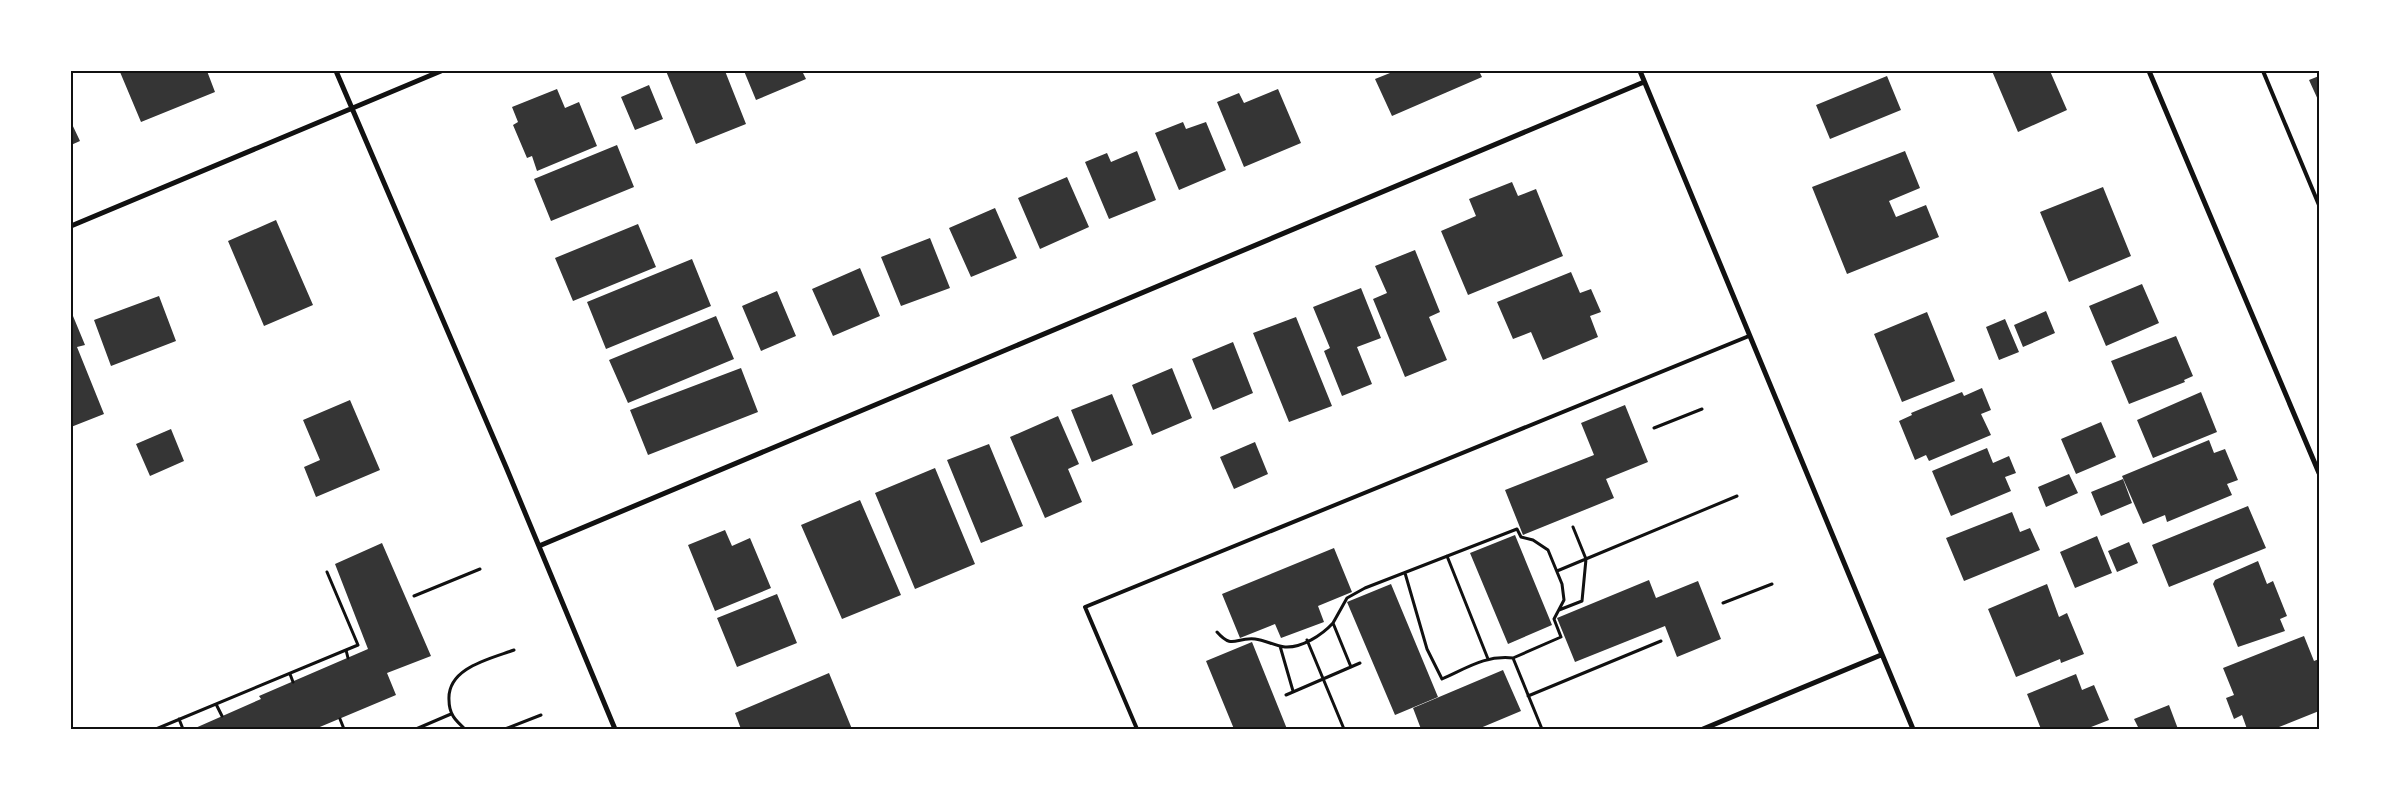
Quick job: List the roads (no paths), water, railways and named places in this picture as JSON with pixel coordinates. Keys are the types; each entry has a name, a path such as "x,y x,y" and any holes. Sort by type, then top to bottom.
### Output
{"street":[{"path":"336,71 615,729"},
{"path":"71,226 441,71"},
{"path":"1640,71 1913,729"},
{"path":"2150,71 2319,473"},
{"path":"539,546 1644,82"},
{"path":"1703,729 1881,655"}],"lane":[{"path":"2263,71 2319,205"},
{"path":"1137,729 1086,607 1749,336"}]}
